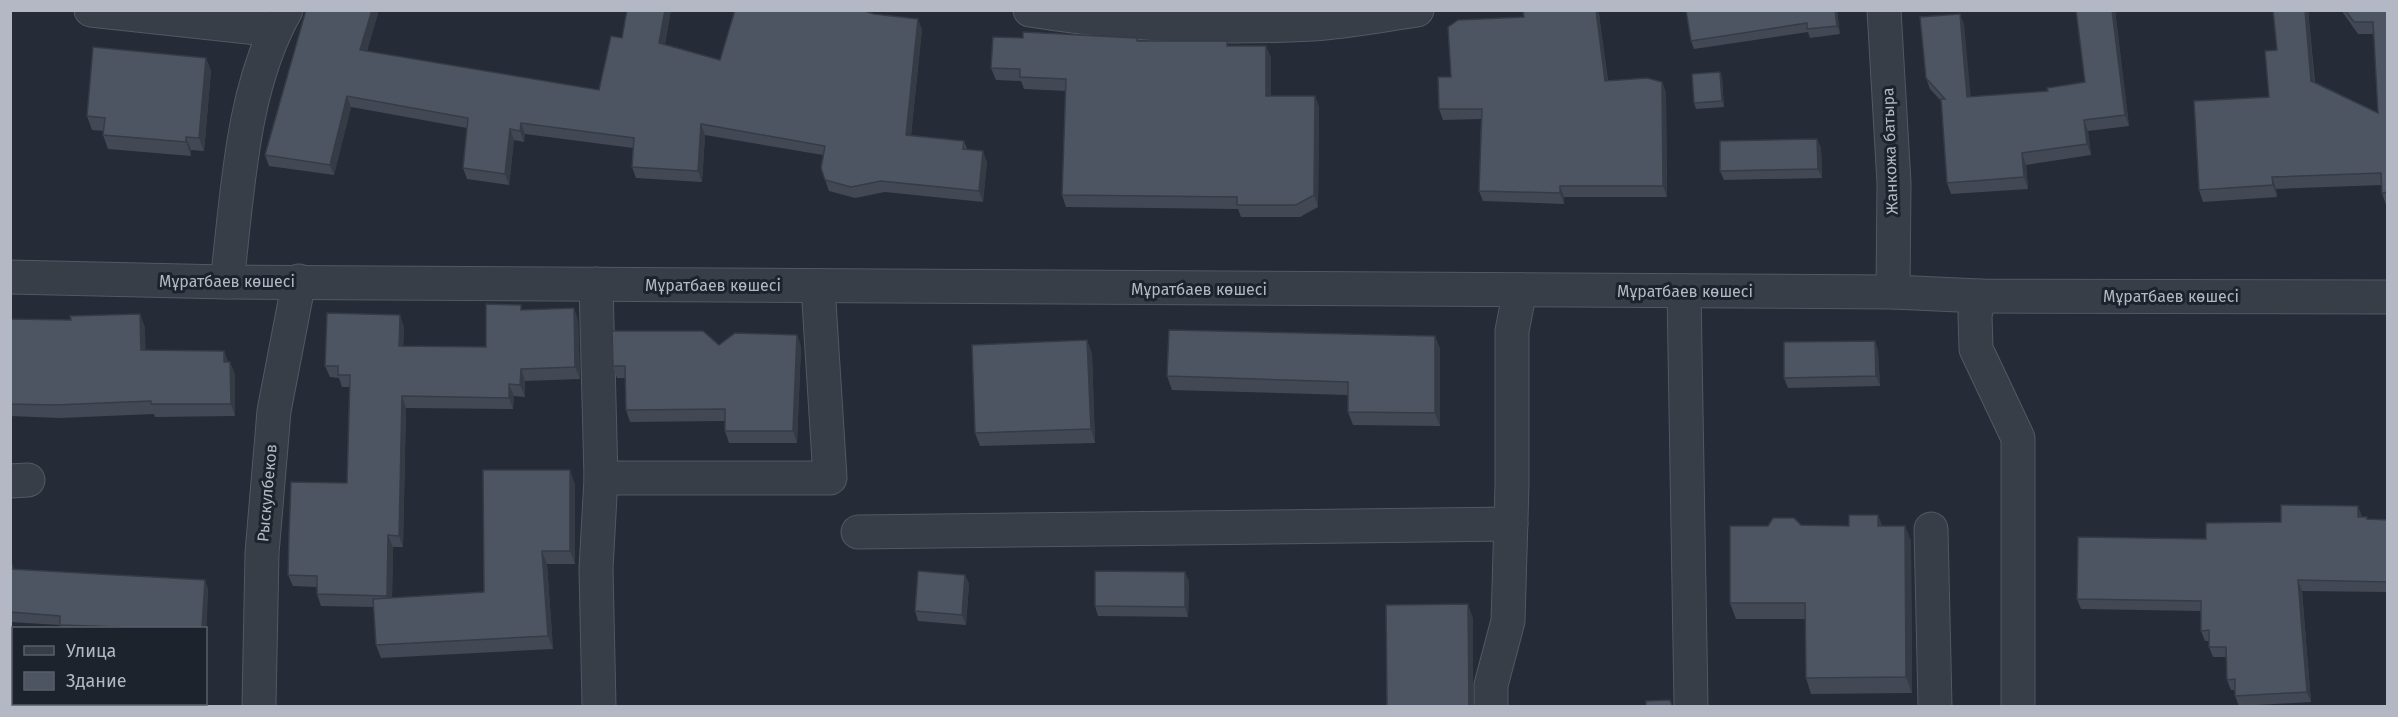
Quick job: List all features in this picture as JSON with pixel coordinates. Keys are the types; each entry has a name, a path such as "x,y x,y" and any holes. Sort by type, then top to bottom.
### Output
{"street":[{"path":"1030,10 1057,15 1191,26 1314,24 1417,10"},
{"name":"Жанкожа батыра","path":"1884,10 1893,183 1893,292"},
{"path":"111,12 280,20 259,70 246,134 227,282"},
{"name":"Мұратбаев көшесі","path":"10,277 227,282 1893,292 1980,296 2388,297"},
{"name":"Рыскулбеков","path":"259,706 262,553 274,411 299,281"},
{"path":"596,284 601,478 596,569 599,706"},
{"path":"601,478 830,478 818,286"},
{"path":"1491,706 1491,685 1508,621 1512,331 1520,290"},
{"path":"1684,291 1691,706"},
{"path":"1980,296 1976,315 1976,349 2018,438 2018,706"},
{"path":"858,532 1511,524"},
{"path":"1931,529 1935,706"}],"building":[{"path":"306,10 372,10 360,50 599,90 611,36 622,38 627,10 665,10 659,43 720,60 735,10 861,10 874,14 918,19 906,135 964,141 963,149 983,151 979,191 881,181 851,187 825,180 821,168 825,146 701,124 698,171 632,167 634,138 521,123 520,131 510,129 505,174 463,168 468,118 347,96 330,165 265,155"},
{"path":"1596,10 1605,81 1647,78 1662,82 1663,186 1560,186 1560,193 1479,191 1482,109 1439,109 1438,77 1451,77 1448,27 1458,20 1524,17 1523,12"},
{"path":"1686,10 1835,10 1837,26 1807,29 1807,23 1691,41"},
{"path":"2076,10 2112,10 2125,115 2084,120 2087,144 2022,153 2024,177 1947,183 1941,99 1945,99 1926,78 1920,17 1960,14 1967,97 2048,91 2047,88 2085,82"},
{"path":"2273,10 2305,10 2311,81 2378,113 2373,22 2354,22 2345,10 2388,10 2388,192 2382,193 2381,173 2272,177 2273,185 2199,190 2194,101 2269,97 2265,51 2277,50"},
{"path":"1023,32 1137,38 1137,41 1227,41 1227,46 1266,46 1266,96 1315,96 1314,195 1296,205 1237,205 1237,197 1062,195 1066,79 1020,77 1020,69 991,68 993,37 1023,38"},
{"path":"93,47 206,58 199,138 186,137 186,142 103,135 105,118 87,116"},
{"path":"1720,72 1722,101 1694,103 1692,74"},
{"path":"1817,139 1818,169 1720,171 1720,141"},
{"path":"486,304 521,305 521,310 574,308 575,367 521,369 520,385 509,384 509,398 402,396 399,536 388,535 387,596 317,594 317,576 288,575 289,534 291,482 347,483 350,375 338,375 338,366 325,366 327,313 400,315 399,346 486,347"},
{"path":"140,314 141,350 224,351 224,362 230,362 231,404 151,404 151,401 55,405 10,404 10,319 71,320 70,316"},
{"path":"1169,330 1435,336 1435,413 1348,412 1348,382 1167,376"},
{"path":"612,331 703,331 719,345 735,333 797,335 793,431 725,431 725,409 626,410 625,366 613,366"},
{"path":"1087,340 1091,429 975,433 972,345"},
{"path":"1875,341 1876,376 1784,378 1784,342"},
{"path":"483,470 570,470 570,551 542,551 548,636 376,645 373,599 484,592"},
{"path":"2281,505 2358,506 2358,517 2388,520 2388,582 2298,580 2307,692 2235,696 2235,679 2227,680 2226,647 2209,647 2209,630 2201,631 2201,601 2077,599 2078,537 2206,539 2206,523 2281,522"},
{"path":"1849,515 1878,515 1878,526 1905,526 1906,677 1806,678 1805,603 1730,603 1730,526 1768,526 1773,518 1794,518 1801,525 1849,526"},
{"path":"10,569 205,580 202,627 60,625 60,616 10,612"},
{"path":"918,571 965,575 962,615 915,611"},
{"path":"1095,571 1185,572 1185,607 1095,606"},
{"path":"1468,604 1469,706 1387,706 1386,605"},
{"path":"1670,700 1672,706 1646,706 1646,701"}]}
